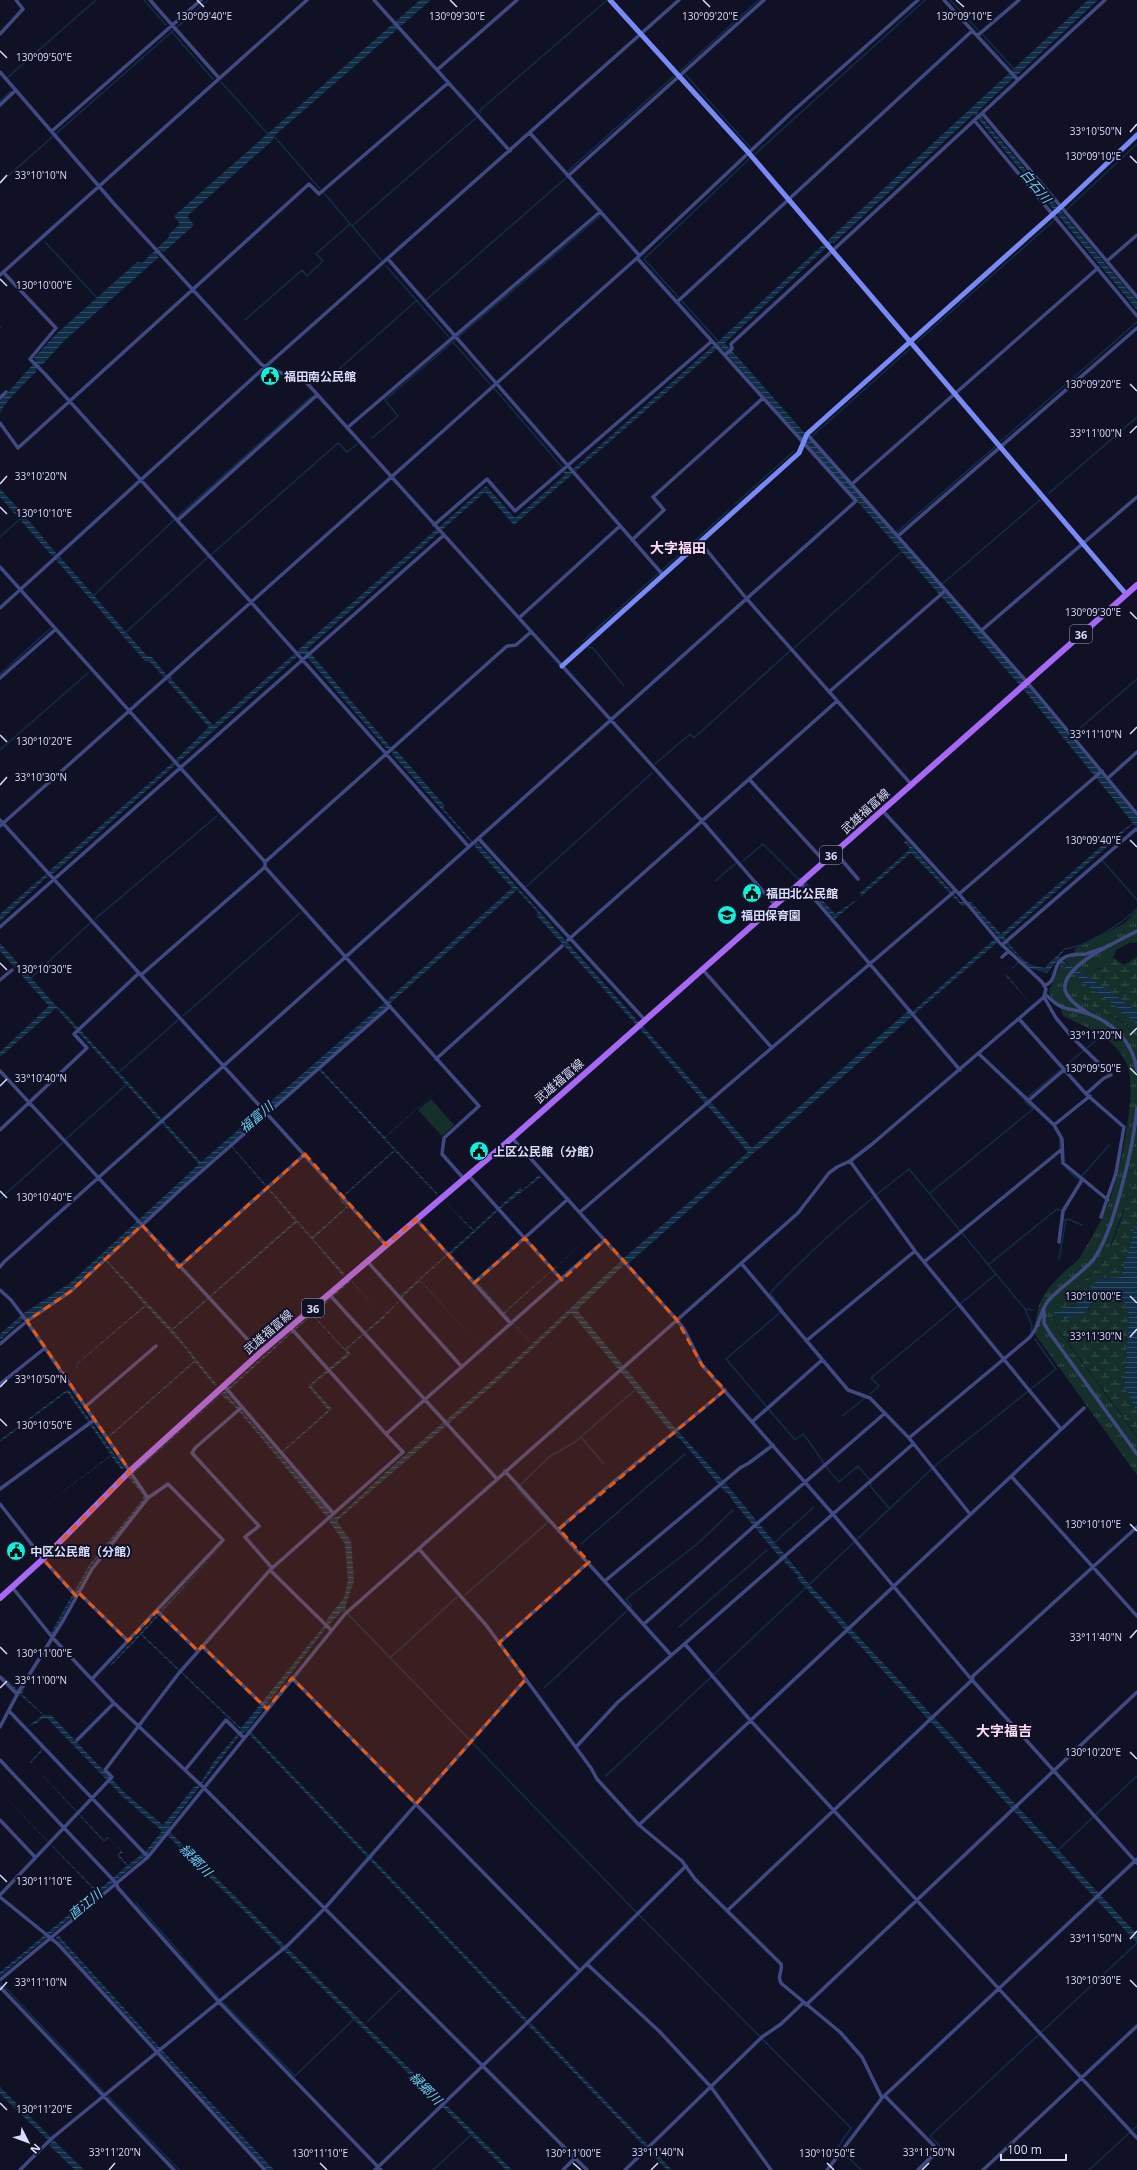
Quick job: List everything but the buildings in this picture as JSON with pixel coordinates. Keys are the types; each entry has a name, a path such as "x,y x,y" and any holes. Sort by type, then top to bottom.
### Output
{"main road":[{"name":"武雄福富線","path":"0,1598 131,1473 226,1388 260,1353 292,1329 367,1261 512,1138 1137,585"}],"street":[{"path":"0,34 23,9 16,0"},
{"path":"150,0 220,78"},
{"path":"54,133 173,27 201,0"},
{"path":"307,0 2,273 56,328 30,359 178,520 470,846"},
{"path":"374,0 510,151"},
{"path":"437,70 518,0"},
{"path":"610,0 789,199 1126,594"},
{"path":"0,608 265,368 679,0"},
{"path":"568,176 764,0"},
{"path":"386,1245 305,1154 1,823 165,680 638,256 748,152 918,0"},
{"path":"944,0 1018,80"},
{"path":"977,36 1019,0"},
{"path":"725,355 732,349 731,344 832,249 1105,0"},
{"path":"679,300 972,31"},
{"path":"0,72 99,186 265,368 276,373 302,379 317,395 702,821 775,905"},
{"path":"1,424 18,448 309,184 319,194 448,83"},
{"path":"0,105 16,90"},
{"path":"981,114 1137,297"},
{"path":"975,120 1137,316"},
{"path":"530,134 679,300 713,342 763,398 807,438 852,484 1027,682 1137,814"},
{"path":"562,666 661,573 700,542 799,453 807,438 911,341 1063,209 1137,135"},
{"path":"347,428 600,212"},
{"path":"1107,261 1137,235"},
{"path":"388,259 495,383 566,469 575,474 661,573"},
{"path":"852,484 1098,268"},
{"path":"896,534 1137,328"},
{"path":"436,526 487,479 515,511 713,342"},
{"path":"0,398 6,392"},
{"path":"178,520 317,395"},
{"path":"632,540 664,510 653,497 763,398"},
{"path":"0,429 1,424"},
{"path":"0,1267 223,1065 478,840 746,598 856,501 807,438"},
{"path":"982,630 1137,498"},
{"path":"519,618 620,526"},
{"path":"0,927 180,768 301,657 311,652 442,533"},
{"path":"700,542 746,598 911,784"},
{"path":"0,567 265,862 265,867 479,1106 444,1138 442,1154 501,1211 562,1280"},
{"path":"829,692 946,590"},
{"path":"0,678 56,629"},
{"path":"265,862 505,648 516,645 531,632"},
{"path":"570,939 837,701"},
{"path":"1108,778 1137,752"},
{"path":"959,894 1101,772"},
{"path":"749,779 824,861"},
{"path":"882,810 953,893 959,894 1001,944 1019,962 1037,976 1044,986 1044,996 1056,1018 1084,1050 1111,1075 1104,1078 1088,1095 1054,1125"},
{"path":"1001,944 1136,829 1137,830"},
{"path":"478,840 644,1021"},
{"path":"835,852 858,879"},
{"path":"0,1130 88,1048 74,1034 78,1030 140,974 265,867"},
{"path":"801,883 960,1070"},
{"path":"580,1212 953,893"},
{"path":"1137,931 1078,965 1069,974 1066,981 1066,992 1076,1004 1112,1027 1126,1041 1132,1050 1137,1070"},
{"path":"1044,986 1054,979 1058,963 1061,959 1068,955 1085,954 1111,945"},
{"path":"436,1059 562,946"},
{"path":"1002,956 1009,951"},
{"path":"0,980 12,970"},
{"path":"703,970 772,1048"},
{"path":"1044,996 1062,1007 1088,1013"},
{"path":"0,1980 115,1882 147,1857 166,1837 202,1786 243,1737 249,1732 266,1708 292,1678 330,1628 497,1480 505,1471 798,1213 829,1173 837,1167 850,1161 1020,1020 1044,996"},
{"path":"0,1344 26,1320 71,1291 141,1224 390,1006"},
{"path":"1020,1020 1088,1095 1124,1127 1116,1173 1101,1217"},
{"path":"979,1054 1054,1125 1062,1139 1060,1151 1063,1163 1108,1200"},
{"path":"1027,1098 1064,1068"},
{"path":"0,1071 179,1267 260,1353"},
{"path":"909,1438 1033,1335 1037,1329 1042,1310 1050,1298 1079,1275 1100,1248 1121,1187 1137,1108"},
{"path":"512,1138 677,1320 684,1329 702,1365 753,1421 832,1513 972,1680 1052,1771 1136,1861 884,2097 827,2170"},
{"path":"924,1262 1060,1151"},
{"path":"179,1267 305,1154"},
{"path":"850,1161 915,1251 1029,1391 1062,1429"},
{"path":"1059,1242 1063,1211 1081,1179"},
{"path":"475,1281 568,1199"},
{"path":"416,1219 513,1323"},
{"path":"386,1434 562,1280 605,1240"},
{"path":"806,1341 915,1251"},
{"path":"367,1261 462,1367"},
{"path":"741,1263 848,1390 870,1398 909,1438 970,1514"},
{"path":"0,1290 11,1300 26,1320 85,1407 91,1422 107,1438 148,1498"},
{"path":"330,1296 497,1480"},
{"path":"1045,1307 1044,1323 1049,1332 1137,1454"},
{"path":"265,2170 58,1944 0,1896 77,1812 112,1777 105,1770 180,1671 271,1569 403,1452 292,1329"},
{"path":"85,1407 156,1346"},
{"path":"0,1384 45,1348"},
{"path":"753,1421 822,1360"},
{"path":"226,1388 240,1409 331,1515"},
{"path":"559,1529 633,1465 672,1435 725,1390"},
{"path":"638,1825 1084,1408"},
{"path":"240,1409 195,1448 192,1454 259,1526 245,1537 271,1569 323,1623 330,1628"},
{"path":"644,1624 804,1482 884,1414"},
{"path":"0,1489 91,1422"},
{"path":"576,1747 618,1702 671,1654 913,1444"},
{"path":"605,1581 718,1486 773,1445"},
{"path":"505,1471 671,1654"},
{"path":"1011,1476 1137,1616"},
{"path":"0,1727 18,1692 53,1637 92,1568 145,1504 148,1498 168,1484 223,1540 158,1613 128,1641 92,1679"},
{"path":"0,1504 43,1558 76,1595 128,1641"},
{"path":"728,1910 972,1680 973,1676 1137,1526"},
{"path":"419,1549 499,1643 576,1747 597,1779 638,1825 686,1866 695,1879 781,1964 779,1981 804,2004 840,2032 862,2057 884,2097 937,2148 937,2151 918,2170"},
{"path":"499,1643 589,1562"},
{"path":"12,1587 53,1637 114,1703 202,1786 587,2170"},
{"path":"158,1613 198,1651"},
{"path":"684,1644 750,1720 1137,2138"},
{"path":"202,1646 266,1708"},
{"path":"0,1677 18,1692"},
{"path":"292,1678 580,1972"},
{"path":"20,2170 51,2139 282,1952 325,1908 368,1860 526,1679"},
{"path":"625,2170 761,2039 804,2004 1137,1692"},
{"path":"77,1740 114,1703"},
{"path":"9,1711 147,1857"},
{"path":"185,1770 226,1720 243,1737"},
{"path":"1,1760 115,1882 118,1888 219,2002 376,2168 381,2170"},
{"path":"0,1820 36,1857"},
{"path":"376,2168 528,2023 686,1866"},
{"path":"587,1964 660,2032 711,2087 771,2170"},
{"path":"0,1987 174,2170"},
{"path":"983,2170 1137,2026"},
{"path":"563,2170 574,2158"}],"highlighted area":[{"path":"305,1154 386,1245 416,1219 474,1283 525,1238 562,1280 605,1240 677,1320 702,1365 725,1390 559,1529 589,1562 499,1643 526,1679 416,1804 292,1678 267,1709 202,1646 198,1651 157,1611 128,1641 78,1592 76,1596 43,1559 130,1471 27,1321 71,1291 142,1225 179,1267"}],"green space":[{"path":"1137,910 1137,943 1131,942 1116,950 1115,955 1110,962 1103,967 1090,970 1084,977 1072,968 1082,980 1077,984 1082,1000 1125,1024 1137,1039 1137,1157 1133,1184 1108,1252 1099,1266 1060,1303 1053,1314 1058,1330 1137,1437 1137,1475 1034,1333 1039,1305 1046,1292 1080,1257 1108,1206 1114,1187 1126,1133 1130,1096 1128,1067 1117,1049 1110,1042 1092,1030 1063,1016 1059,1003 1051,997 1049,991 1061,964 1065,967 1068,963 1064,960 1073,955 1076,948 1125,923"},
{"path":"1137,957 1137,1012 1129,1005 1084,977 1090,970 1100,969 1114,958 1124,965"},
{"path":"1081,981 1132,1018 1137,1025 1137,1039 1125,1024 1088,1004 1082,998 1078,992 1077,984"},
{"path":"431,1099 454,1125 442,1136 418,1110"},
{"path":"1137,1157 1137,1220 1121,1277 1097,1279 1093,1287 1077,1307 1071,1306 1064,1311 1055,1311 1064,1299 1098,1267 1105,1258 1123,1215"},
{"path":"1094,1298 1108,1300 1123,1298 1129,1317 1124,1385 1137,1412 1137,1436 1058,1329 1053,1314 1065,1315 1064,1318 1089,1310"}],"water":[{"path":"420,0 431,0 274,136 273,140 187,216 194,225 164,252 161,251 157,255 159,257 64,341 10,398 0,414 0,401 36,361 34,358 54,336 137,262 142,263 169,237 169,234 180,224 174,216"},
{"path":"1088,0 1098,0 977,112 1137,301 1137,310 974,114 834,243 832,242 725,343 1023,680 1137,817 1137,827 1133,824 1004,937 1022,958 1038,967 1046,968 1047,965 1065,948 1059,958 1119,998 1137,1012 1137,1025 1121,1010 1081,981 1082,980 1057,961 1047,973 1029,968 1021,961 1006,974 1021,959 1001,939 763,1146 762,1145 762,1147 629,1263 624,1265 577,1310 675,1428 727,1485 809,1584 1137,1934 1137,1943 804,1586 797,1578 799,1577 777,1554 727,1492 726,1493 680,1439 672,1433 571,1313 499,1380 339,1519 337,1522 351,1541 354,1581 345,1607 346,1609 344,1612 342,1611 326,1628 248,1729 672,2170 667,2170 246,1731 239,1736 170,1825 169,1831 512,2170 506,2170 166,1834 144,1857 0,1976 0,1972 96,1892 0,1792 97,1891 127,1866 117,1855 121,1851 109,1838 123,1852 119,1855 128,1865 146,1851 162,1831 123,1797 47,1718 43,1718 37,1723 27,1727 43,1715 19,1694 0,1674 18,1690 27,1682 22,1694 44,1715 51,1715 126,1794 163,1825 194,1787 199,1785 215,1760 241,1730 141,1635 111,1666 110,1665 228,1539 142,1634 241,1728 327,1622 326,1620 344,1598 348,1580 345,1544 329,1521 331,1519 326,1516 236,1408 221,1395 131,1476 146,1497 143,1505 91,1566 54,1632 52,1642 28,1681 51,1642 52,1631 89,1565 143,1499 143,1495 128,1477 350,1279 382,1314 351,1281 313,1315 345,1349 383,1316 400,1300 401,1295 473,1231 444,1201 474,1230 520,1188 523,1190 539,1175 541,1177 501,1208 451,1254 504,1312 593,1234 505,1313 532,1344 625,1257 748,1152 640,1029 536,915 538,913 517,890 319,1067 385,1137 449,1080 385,1138 438,1194 437,1195 395,1151 341,1199 348,1207 313,1239 345,1274 343,1276 297,1222 173,1330 217,1385 215,1386 195,1362 105,1441 124,1468 122,1470 111,1456 37,1511 111,1455 67,1392 0,1442 0,1440 68,1389 104,1440 194,1361 186,1349 146,1306 76,1365 80,1372 75,1365 145,1305 103,1258 70,1289 28,1318 26,1317 0,1340 0,1334 24,1313 70,1283 199,1164 56,1008 0,1057 0,1052 49,1006 0,951 0,943 57,1007 62,1010 201,1162 384,1003 512,888 392,754 393,752 389,748 387,749 305,655 300,654 55,872 47,877 0,921 0,914 171,764 209,727 150,662 145,661 56,560 54,555 52,556 0,497 0,489 56,553 58,558 60,557 147,656 152,657 169,678 171,676 172,680 213,725 294,654 296,655 299,653 297,651 486,486 515,518 565,475 561,467 567,472 573,469 722,338","holes":["720,346 1024,690 1133,823 1105,843 1001,934 971,902 961,902 906,840 904,843 909,847 909,850 860,893 861,896 859,898 835,914 806,882 804,884 835,919 911,853 962,906 969,904 998,936 913,1011 910,1013 908,1011 752,1148 478,843 472,841 443,808 445,806 396,750 394,751 307,649 485,492 514,525","317,1068 394,1150 339,1199 346,1207 312,1237 230,1144","229,1144 295,1221 172,1329 104,1257","449,1254 532,1344 389,1469 338,1517 332,1518 329,1514 330,1513 280,1455 332,1409 311,1386 351,1354 347,1349 384,1318 385,1319 384,1317 420,1281 480,1346 420,1280","312,1315 347,1353 308,1386 328,1410 279,1454 226,1393"]},
{"path":"1006,974 1032,1005 1005,975"},
{"path":"1137,1220 1137,1412 1124,1385 1129,1317 1123,1298 1109,1300 1094,1298 1086,1312 1075,1317 1064,1318 1064,1315 1053,1314 1055,1311 1064,1311 1065,1306 1077,1307 1078,1293 1093,1287 1097,1279 1121,1277"},
{"path":"36,1741 44,1749 31,1763 104,1840 108,1837 109,1838 104,1842 30,1762 42,1749"},
{"path":"58,1935 162,2050 274,2170 268,2170 56,1938"},
{"path":"0,2087 84,2170 75,2170 49,2145 51,2143 0,2094"}],"waterway":[{"path":"8,77 96,0"},
{"path":"144,0 166,25"},
{"path":"0,183 208,0"},
{"path":"680,71 759,0"},
{"path":"755,154 925,0"},
{"path":"950,0 979,31"},
{"path":"481,113 479,111 606,1"},
{"path":"171,31 213,79"},
{"path":"983,35 1014,69"},
{"path":"685,74 750,147"},
{"path":"568,171 674,76"},
{"path":"221,82 268,134"},
{"path":"0,101 11,91"},
{"path":"352,226 476,118"},
{"path":"273,135 320,189"},
{"path":"1065,211 1137,144"},
{"path":"718,341 644,259 749,159"},
{"path":"426,300 566,178"},
{"path":"324,193 381,260"},
{"path":"458,337 600,216"},
{"path":"917,342 1059,216"},
{"path":"245,320 302,270 307,276 323,261 316,254 350,224"},
{"path":"45,242 98,299"},
{"path":"386,266 449,337"},
{"path":"322,384 417,300"},
{"path":"1001,441 1137,322"},
{"path":"372,438 398,416 385,400 455,340"},
{"path":"453,342 490,384"},
{"path":"810,438 911,348"},
{"path":"494,388 562,467"},
{"path":"178,516 312,396"},
{"path":"1048,494 1137,417"},
{"path":"212,554 338,443 347,452 357,444"},
{"path":"896,533 996,446"},
{"path":"735,504 794,451"},
{"path":"941,585 1040,500"},
{"path":"583,641 729,510"},
{"path":"0,537 21,518"},
{"path":"93,596 174,520"},
{"path":"793,649 902,551"},
{"path":"125,633 208,557"},
{"path":"0,674 51,628"},
{"path":"588,647 593,648 624,686"},
{"path":"655,764 690,734 694,738 790,651"},
{"path":"0,750 88,673"},
{"path":"1072,735 1137,679"},
{"path":"527,886 652,773"},
{"path":"95,919 217,816"},
{"path":"743,861 763,844 798,879 800,878"},
{"path":"1102,860 1137,900"},
{"path":"715,881 735,864"},
{"path":"1064,949 1082,944 1103,934 1137,909"},
{"path":"183,1016 300,913"},
{"path":"31,978 90,923"},
{"path":"118,1073 178,1020"},
{"path":"930,1193 1033,1109 1024,1100 1100,1037"},
{"path":"66,1139 127,1084"},
{"path":"1060,1138 1060,1152 1063,1163 1070,1173 1081,1181"},
{"path":"0,1199 62,1143"},
{"path":"1081,1177 1109,1145"},
{"path":"889,1508 871,1487 869,1479 858,1466 839,1482 803,1434 795,1440 726,1359 783,1310 770,1293 837,1228 909,1169 1025,1309 1033,1310"},
{"path":"988,1265 1057,1209 1062,1211"},
{"path":"1066,1220 1068,1219 1082,1225"},
{"path":"1059,1259 1066,1220 1063,1220"},
{"path":"870,1394 879,1386 871,1378 995,1275"},
{"path":"1025,1309 1032,1325 1031,1334"},
{"path":"606,1776 937,1464 1056,1369 1035,1339"},
{"path":"465,1595 548,1522 517,1488 549,1457 575,1442 636,1389"},
{"path":"842,1416 864,1399"},
{"path":"581,1437 604,1464"},
{"path":"581,1544 685,1454"},
{"path":"774,1543 814,1507"},
{"path":"544,1688 632,1606 626,1599 696,1545 733,1510"},
{"path":"679,1627 767,1550"},
{"path":"391,1657 457,1597"},
{"path":"344,1610 635,1911 851,2128 838,2147 861,2170"},
{"path":"1057,1851 1137,1776"},
{"path":"136,1903 181,1954"},
{"path":"921,2170 943,2149 930,2136 1137,1943"},
{"path":"183,1957 219,1998"},
{"path":"1,1983 104,2092"},
{"path":"368,2021 401,1989"},
{"path":"223,2002 295,2076 355,2018"},
{"path":"108,2096 179,2170"},
{"path":"1089,2170 1137,2126"},
{"path":"433,2170 471,2135"}],"place":[{"name":"福田南公民館","path":"270,376"},
{"name":"福田北公民館","path":"752,893"},
{"name":"福田保育園","path":"727,915"},
{"name":"上区公民館（分館）","path":"479,1151"},
{"name":"中区公民館（分館）","path":"16,1551"}],"district":[{"name":"大字福田","path":"678,547"},
{"name":"大字福吉","path":"1004,1730"}],"water label":[{"name":"白石川","path":"1036,186"},
{"name":"福富川","path":"256,1117"},
{"name":"緑郷川","path":"196,1860"},
{"name":"直江川","path":"85,1904"},
{"name":"緑郷川","path":"426,2088"}]}
